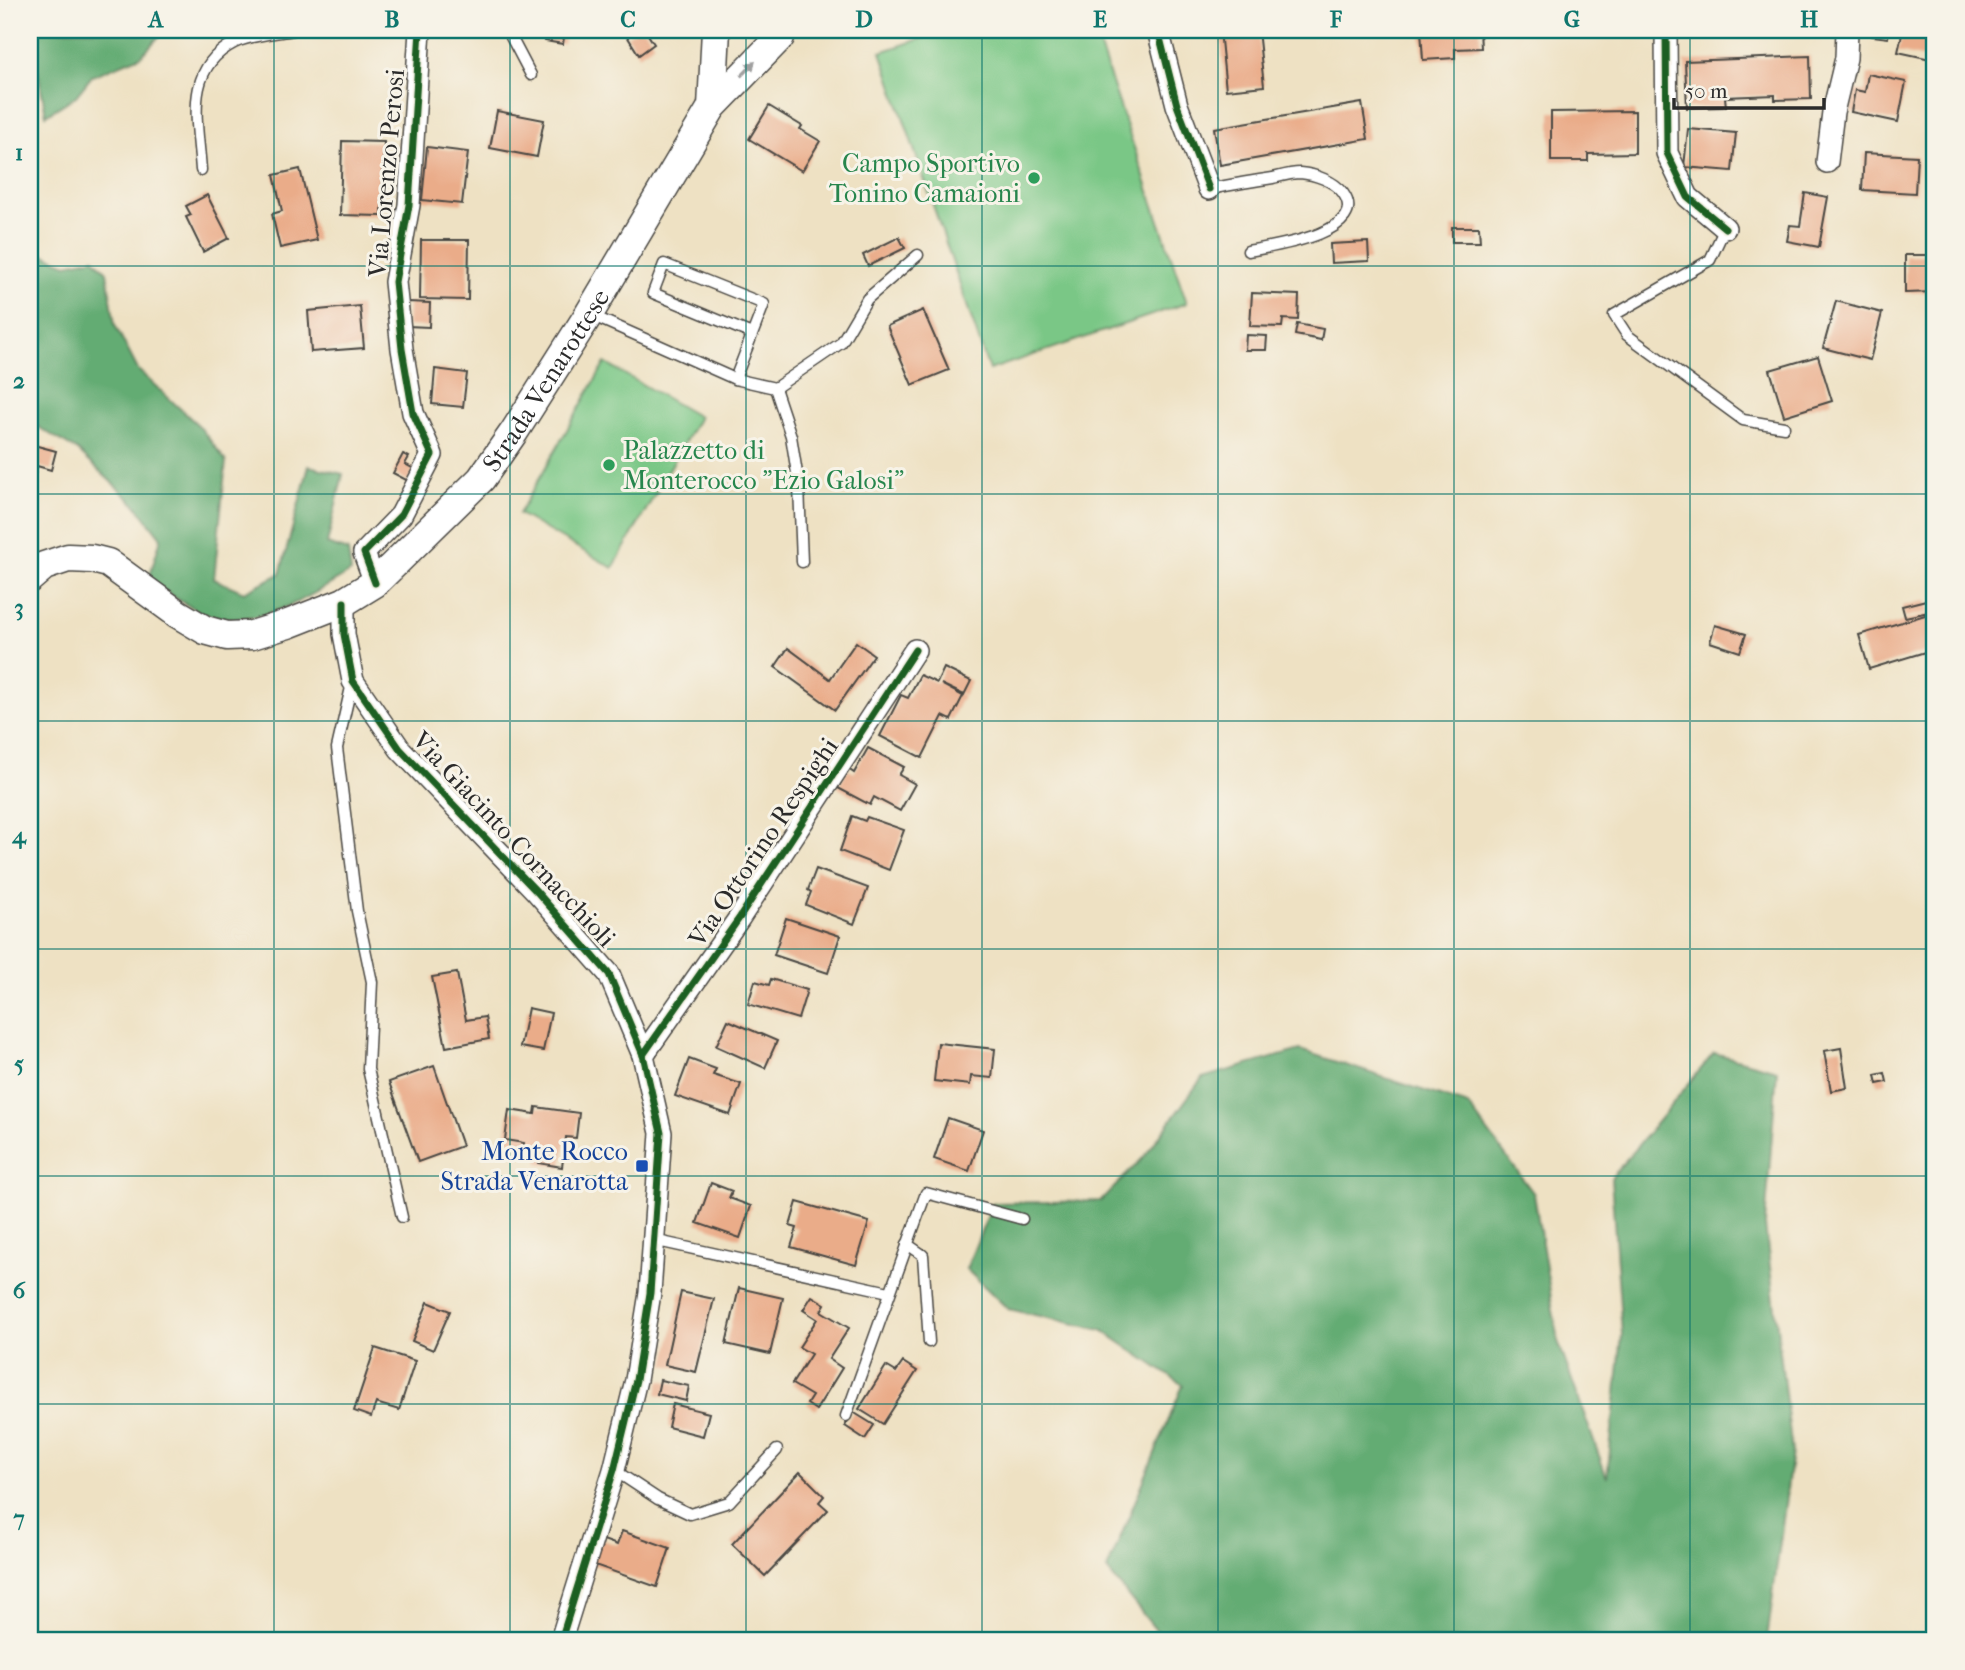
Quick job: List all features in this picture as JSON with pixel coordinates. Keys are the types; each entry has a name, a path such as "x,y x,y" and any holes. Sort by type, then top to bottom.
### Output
{"main road":[{"name":"Strada Venarottese","path":"712,107 716,30"},
{"name":"Strada Venarottese","path":"30,578 55,561 92,558 108,563 178,614 205,630 227,636 252,635 288,624 336,604 375,583 481,479 589,314 712,107 783,32"}],"street":[{"name":"Via Lorenzo Perosi","path":"375,583 364,553 401,515 432,456 413,413 402,349 395,282 409,205 420,30"},
{"path":"1157,30 1177,105 1209,189"},
{"path":"1666,30 1667,153 1688,197 1725,228"},
{"path":"1827,162 1833,112 1846,58 1847,30"},
{"name":"Via Giacinto Cornacchioli","path":"336,604 353,681 400,749 537,892 609,974 643,1055 661,1133 650,1293 636,1380 614,1469 561,1640"},
{"name":"Via Ottorino Respighi","path":"643,1055 740,917 915,650"}],"lane":[{"path":"201,170 197,94 206,66 235,42 293,30"},
{"path":"510,30 531,75"},
{"path":"1209,189 1299,173 1326,180 1342,191 1347,201 1347,212 1340,222 1303,241 1248,251"},
{"path":"1725,228 1710,260 1614,315 1627,335 1743,421 1783,427"},
{"path":"589,314 735,379 775,388 841,343 867,299 918,255"},
{"path":"735,379 764,304 664,264 653,293 752,334"},
{"path":"775,388 790,436 799,486 802,562"},
{"path":"353,681 337,748 357,911 372,982 368,1069 402,1217"},
{"path":"846,1416 926,1193 1021,1219"},
{"path":"653,1240 889,1292"},
{"path":"907,1244 923,1255 929,1342"},
{"path":"614,1469 658,1500 690,1514 729,1502 777,1450"}],"green space":[{"path":"40,30 165,30 141,56 92,76 76,96 46,115 33,44"},
{"name":"Campo Sportivo Tonino Camaioni","path":"947,30 1094,30 1187,303 989,370 881,52"},
{"path":"30,229 36,231 33,250 67,264 94,258 107,272 115,325 138,370 199,426 226,461 214,579 244,592 280,574 309,466 343,474 327,544 348,551 351,572 284,608 247,618 202,613 148,581 161,538 135,504 78,451 30,422"},
{"name":"Palazzetto di Monterocco \"Ezio Galosi\"","path":"605,363 699,417 613,568 519,514"},
{"path":"1300,1050 1468,1105 1534,1194 1558,1341 1607,1478 1622,1335 1611,1178 1714,1053 1777,1070 1765,1225 1792,1452 1767,1640 1164,1640 1107,1570 1183,1385 1102,1330 1008,1309 966,1269 993,1203 1101,1201 1144,1157 1202,1078"}],"building":[{"path":"547,30 565,30 563,44 545,41"},
{"path":"636,30 645,30 654,44 639,55 627,36"},
{"path":"1220,30 1258,30 1264,86 1226,90"},
{"path":"1421,30 1480,30 1481,48 1455,49 1455,58 1423,60"},
{"path":"1873,30 1889,30 1888,38 1872,36"},
{"path":"1903,30 1935,30 1935,60 1898,52"},
{"path":"1810,56 1811,99 1775,100 1775,95 1725,97 1726,107 1687,108 1685,61"},
{"path":"1868,74 1906,82 1898,122 1851,112 1855,90 1865,92"},
{"path":"1362,103 1368,139 1220,165 1214,128"},
{"path":"769,106 802,126 800,129 820,141 802,171 749,139"},
{"path":"497,111 544,120 537,157 490,148"},
{"path":"1635,111 1635,153 1588,154 1588,161 1551,161 1551,112"},
{"path":"1688,129 1736,133 1732,171 1684,167"},
{"path":"342,141 384,142 382,216 340,215"},
{"path":"427,147 468,152 462,204 422,200"},
{"path":"1864,153 1917,156 1915,193 1862,190"},
{"path":"300,169 317,240 280,248 272,214 282,211 274,175"},
{"path":"1805,193 1828,197 1819,247 1787,241 1790,225 1800,226"},
{"path":"207,195 229,238 203,252 186,217 191,215 186,206"},
{"path":"1452,227 1479,227 1480,242 1452,242"},
{"path":"899,237 905,248 868,266 863,255"},
{"path":"421,240 469,240 468,300 420,299"},
{"path":"1368,242 1369,261 1331,263 1330,244"},
{"path":"1905,255 1935,255 1935,292 1905,293"},
{"path":"1252,293 1299,295 1298,320 1283,319 1282,327 1250,326"},
{"path":"1836,301 1882,313 1870,360 1823,348"},
{"path":"408,302 430,303 429,327 407,326"},
{"path":"360,306 364,348 311,352 308,311"},
{"path":"923,310 949,370 912,385 887,326"},
{"path":"1297,324 1323,329 1321,340 1295,335"},
{"path":"1246,335 1267,336 1266,350 1245,350"},
{"path":"1818,356 1832,401 1784,416 1770,370"},
{"path":"435,369 467,373 463,407 432,404"},
{"path":"30,444 56,451 51,470 37,466 31,490"},
{"path":"403,454 409,457 405,464 414,469 408,481 393,473"},
{"path":"1926,600 1929,612 1905,617 1902,606"},
{"path":"1935,612 1935,649 1869,669 1859,635"},
{"path":"1715,625 1746,634 1740,652 1710,642"},
{"path":"856,642 874,655 835,710 775,667 788,648 830,679"},
{"path":"944,668 971,681 964,695 941,684 963,696 951,720 943,716 922,758 880,736 901,695 908,698 920,675 937,683"},
{"path":"868,748 904,767 899,775 915,784 900,811 874,797 870,805 838,788 848,769 854,773"},
{"path":"852,816 865,821 867,817 904,830 889,870 840,851"},
{"path":"816,869 868,888 854,924 806,905"},
{"path":"786,918 840,936 828,973 774,955"},
{"path":"457,973 466,1020 485,1017 489,1039 446,1047 432,977"},
{"path":"771,979 807,990 798,1019 748,1004 755,981 769,985"},
{"path":"528,1008 551,1013 543,1051 520,1047"},
{"path":"728,1020 777,1041 765,1068 716,1046"},
{"path":"938,1043 995,1049 992,1078 971,1076 970,1085 934,1081"},
{"path":"1841,1048 1847,1088 1831,1091 1824,1051"},
{"path":"689,1059 716,1069 713,1075 741,1084 730,1115 675,1096"},
{"path":"434,1066 462,1146 418,1162 389,1082"},
{"path":"1885,1073 1887,1082 1877,1084 1875,1075"},
{"path":"536,1107 579,1113 576,1138 566,1137 562,1167 538,1163 539,1156 522,1154 524,1143 505,1140 509,1110 535,1114"},
{"path":"948,1118 983,1130 969,1171 934,1159"},
{"path":"711,1183 732,1191 729,1198 751,1206 740,1238 697,1223"},
{"path":"797,1202 869,1222 856,1265 791,1247 797,1228 790,1226"},
{"path":"739,1288 783,1298 770,1354 726,1344"},
{"path":"681,1292 714,1299 696,1372 665,1365"},
{"path":"812,1296 825,1304 821,1311 849,1328 829,1359 842,1368 816,1410 807,1404 812,1396 792,1384 811,1354 799,1347 817,1319 803,1310"},
{"path":"428,1302 450,1311 433,1350 412,1341"},
{"path":"375,1348 415,1361 399,1410 376,1403 371,1417 354,1411"},
{"path":"903,1362 917,1371 883,1424 859,1409 886,1366 896,1372"},
{"path":"660,1380 689,1386 686,1401 657,1394"},
{"path":"673,1404 709,1413 703,1436 668,1427"},
{"path":"853,1412 874,1425 865,1439 845,1426"},
{"path":"800,1472 824,1496 819,1502 828,1510 765,1576 732,1544"},
{"path":"622,1531 670,1548 657,1587 589,1563 598,1538 617,1545"}],"cycle path":[{"path":"375,583 364,553 401,515 432,455 413,413 402,349 395,282 409,205 420,30"},
{"path":"1158,30 1177,105 1209,189"},
{"path":"1666,30 1667,153 1688,197 1725,228"},
{"path":"344,602 344,634 353,681 400,749 537,892 609,974 643,1055 661,1133 650,1293 636,1380 614,1470 561,1640"},
{"path":"643,1055 740,917 915,650"}],"place":[{"name":"Campo Sportivo Tonino Camaioni","path":"1034,178"},
{"name":"Palazzetto di Monterocco \"Ezio Galosi\"","path":"609,465"},
{"name":"Monte Rocco Strada Venarotta","path":"642,1166"}]}
